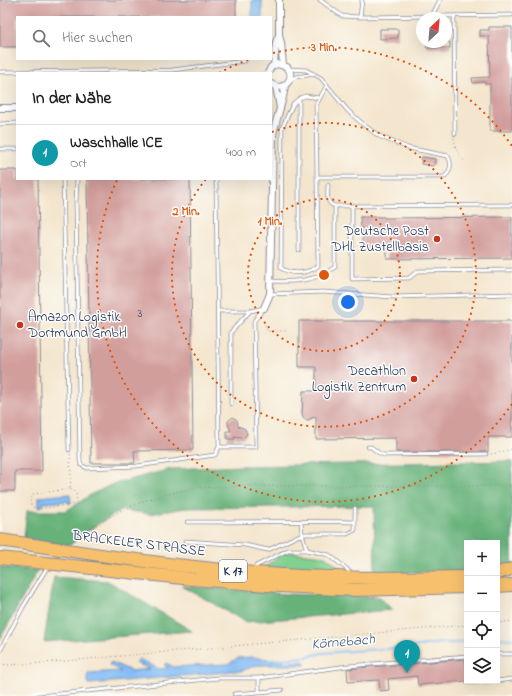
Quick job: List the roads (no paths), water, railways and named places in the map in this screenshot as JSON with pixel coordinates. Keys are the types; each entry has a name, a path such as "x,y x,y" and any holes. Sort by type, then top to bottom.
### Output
{"highway":[{"name":"BRACKELER STRASSE","path":"0,540 143,561 255,573 349,577 464,577"},
{"name":"BRACKELER STRASSE","path":"0,558 192,579 280,586 356,590 464,587"},
{"path":"500,573 512,569"},
{"path":"500,574 512,574"},
{"path":"500,586 512,585"}],"street":[{"path":"264,308 270,294 273,135 283,98 284,86 290,80 290,72 286,67 279,35 279,0"},
{"path":"267,72 274,65 276,42 279,35"},
{"path":"274,65 286,67"},
{"path":"280,108 274,85 284,86"},
{"path":"0,108 16,108"}],"lane":[{"path":"320,0 342,16 416,16"},
{"path":"360,17 362,0"},
{"path":"434,12 440,0"},
{"path":"456,134 454,16 512,15"},
{"path":"172,72 245,61"},
{"path":"286,67 306,70 321,78 348,111 379,136 408,148 448,156 450,159 450,169 448,174 444,176 317,177"},
{"path":"0,72 16,72"},
{"path":"290,80 296,77 314,74"},
{"path":"271,268 281,268 287,272 298,272 312,270 318,266 316,105 327,85"},
{"path":"281,268 282,128 293,104 299,99 305,96 320,98"},
{"path":"299,99 299,250"},
{"path":"0,124 16,124"},
{"path":"0,150 16,149"},
{"path":"63,180 69,450"},
{"path":"77,180 76,217 80,461 81,465 87,468 137,466 215,455 220,447 216,180"},
{"path":"328,185 328,201 330,205 335,206 512,205"},
{"path":"270,281 296,282 313,279 335,267 335,206"},
{"path":"352,206 352,279 409,278 418,271 512,270"},
{"path":"270,294 323,292 394,297 512,294"},
{"path":"220,447 256,447 254,321 264,308"},
{"path":"218,311 250,311 264,308"},
{"path":"231,404 231,332 250,311"},
{"path":"368,447 371,447 384,455 486,454"},
{"path":"185,541 246,545 268,550 302,534 348,534 355,530 355,508"},
{"path":"301,521 302,534 307,550"},
{"path":"187,522 355,522"},
{"path":"255,573 256,566 288,550 307,550 329,555 348,570 349,577"},
{"path":"0,651 23,607 50,563"},
{"path":"500,654 512,654"},
{"path":"38,696 218,678 259,678 348,666 464,656"},
{"path":"258,692 259,678"},
{"path":"500,680 512,679"},
{"path":"234,694 282,690"}],"water":[{"path":"252,0 262,0 262,16 252,16"},
{"path":"70,494 71,503 69,504 68,501 43,503 43,506 39,507 39,497"},
{"path":"252,657 268,659 269,661 305,662 305,665 257,665 241,671 89,684 87,679 88,673 121,671 109,665 111,662 131,671 150,669 136,663 139,659 159,669 169,668 164,665 166,663 174,667 228,664 238,658"}],"waterway":[{"name":"Körnebach","path":"500,638 512,639"},
{"name":"Körnebach","path":"269,660 306,657 322,653 413,647 464,642"}],"place":[{"name":"Deutsche Post DHL Zustellbasis","path":"437,239"},
{"name":"Amazon Logistik Dortmund GmbH","path":"20,325"},
{"name":"Decathlon Logistik Zentrum","path":"414,379"},
{"name":"Waschhalle ICE","path":"407,673"}]}
